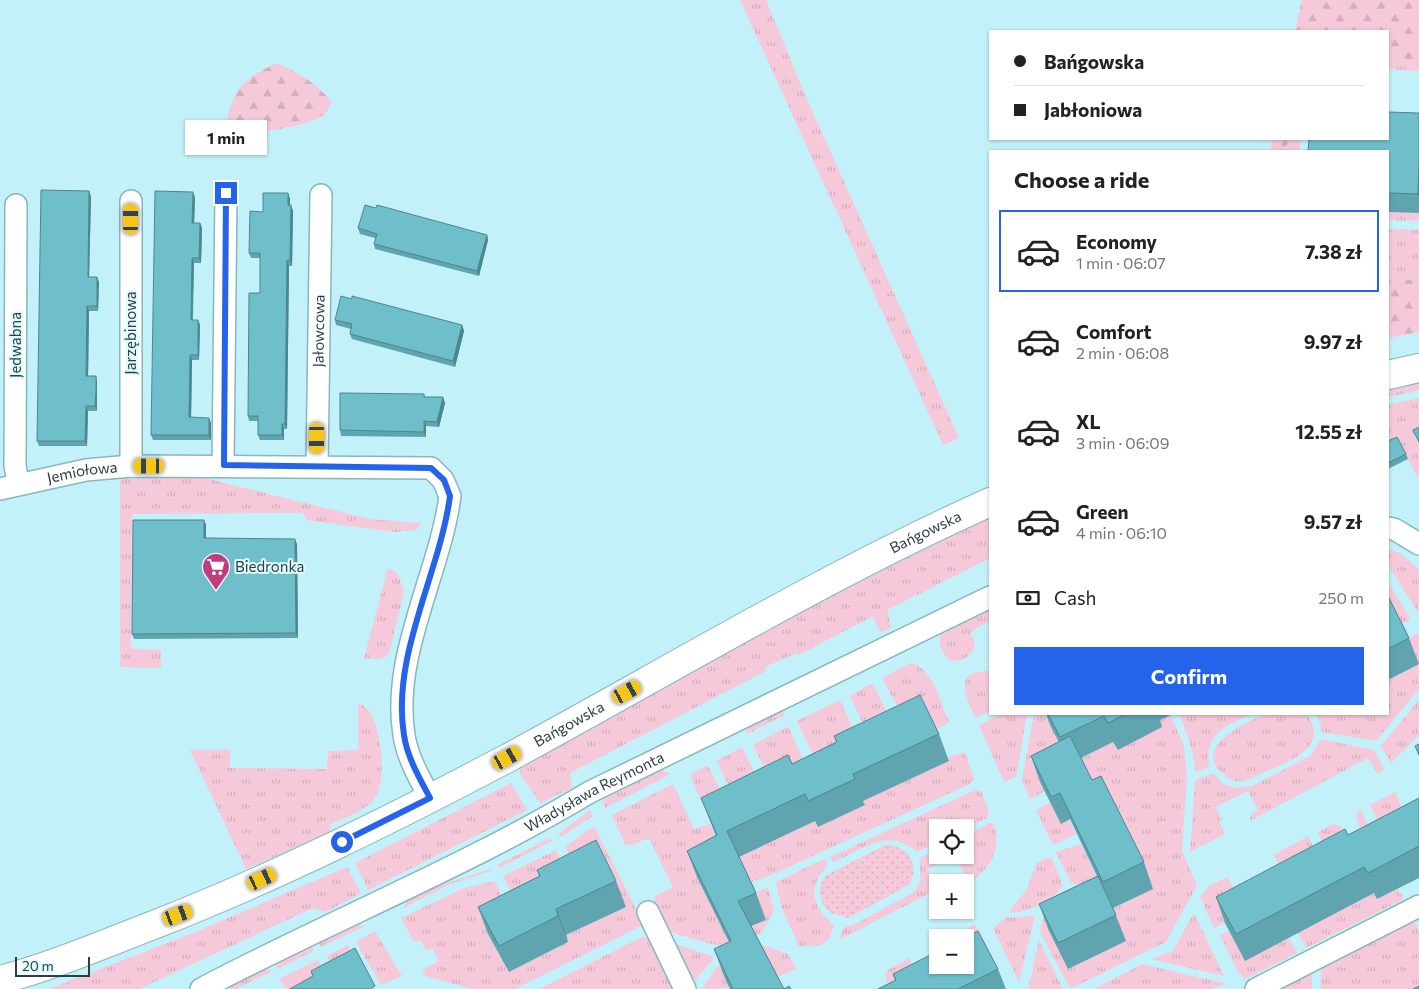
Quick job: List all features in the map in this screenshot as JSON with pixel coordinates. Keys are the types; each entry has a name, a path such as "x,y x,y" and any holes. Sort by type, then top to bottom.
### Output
{"street":[{"path":"224,465 226,193"},
{"name":"Jałowcowa","path":"317,466 321,195"},
{"name":"Jarzębinowa","path":"131,201 131,466"},
{"name":"Jedwabna","path":"9,487 15,465 16,205"},
{"path":"1389,375 1419,368"},
{"name":"Jemiołowa","path":"9,487 86,470 131,466 224,465 431,468 444,480 450,496 411,645 403,691 402,720 407,750 430,798"},
{"name":"Bańgowska","path":"0,980 32,972 214,901 385,822 507,758 850,568 989,502"},
{"path":"1389,528 1394,529 1419,544"},
{"name":"Władysława Reymonta","path":"201,989 446,870 542,821 590,792 989,597"},
{"path":"1256,989 1419,906"},
{"path":"648,912 685,989"}],"green space":[{"path":"740,0 766,0 805,95 959,438 943,445"},
{"path":"1302,0 1419,0 1419,71 1408,62 1389,59 1389,30 1295,30"},
{"path":"1389,59 1409,62 1418,71 1389,69"},
{"path":"277,63 313,84 332,102 324,115 306,123 281,129 245,133 236,132 227,121 233,100 243,84 250,78"},
{"path":"1273,140 1290,140 1285,150 1270,150"},
{"path":"1290,140 1300,140 1300,150 1286,150"},
{"path":"1389,212 1419,213 1419,221 1389,220"},
{"path":"1389,229 1419,230 1419,278 1389,283"},
{"path":"1419,278 1419,332 1389,338 1389,283"},
{"path":"1419,382 1419,390 1389,397 1389,388"},
{"path":"1419,398 1419,433 1415,435 1419,443 1419,480 1399,442 1389,447 1389,405"},
{"path":"201,477 370,519 421,523 416,530 394,532 306,520 303,513 132,514 131,649 161,650 161,668 120,667 120,479"},
{"path":"989,517 989,559 887,610 891,627 883,632 879,630 873,616 799,655 797,653 765,667 766,671 570,773 572,788 540,803 520,774 519,767 739,643 897,559"},
{"path":"1389,548 1401,554 1419,569 1419,614 1389,567"},
{"path":"388,568 398,574 404,592 390,650 386,657 380,659 364,658"},
{"path":"1389,584 1410,618 1409,621 1398,625 1389,608"},
{"path":"989,605 989,622 970,632 975,643 972,652 966,658 954,661 949,660 941,647 941,632"},
{"path":"1419,633 1419,689 1376,741 1322,732 1320,722 1316,715 1389,715 1389,678 1406,640"},
{"path":"910,663 918,666 930,677 948,719 949,722 934,731 911,732 882,678"},
{"path":"989,671 989,712 976,718 965,687 966,680 970,675"},
{"path":"870,684 874,686 899,737 875,749 850,696"},
{"path":"1419,700 1419,735 1391,763 1381,746"},
{"path":"837,701 841,702 864,753 825,779 797,721"},
{"path":"358,703 366,708 372,717 380,743 380,785 373,800 356,813 329,825 331,832 246,869 190,750 230,750 230,768 327,769 328,751 358,750"},
{"path":"783,710 785,715 747,734 745,729"},
{"path":"1000,715 1027,715 1016,777 1004,782 979,725"},
{"path":"1034,715 1072,715 1070,764 1040,782 1045,791 1030,799 1022,779"},
{"path":"1156,715 1170,715 1184,746 1187,777 1182,851 1197,885 1166,942 1072,988 1068,985 1040,932 1044,913 1111,910 1153,888 1101,806 1078,760 1113,742 1118,749 1162,727"},
{"path":"1179,715 1249,715 1219,732 1210,746 1209,767 1197,772 1189,741"},
{"path":"1263,715 1308,715 1313,725 1314,735 1311,744 1297,757 1252,778 1239,781 1229,778 1222,773 1214,763 1214,753 1218,744 1226,736"},
{"path":"786,727 789,728 814,784 777,791 753,745"},
{"path":"1321,739 1374,750 1384,769 1378,774 1368,758 1250,821 1251,814 1258,810 1248,791 1216,807 1222,820 1219,821 1225,834 1190,852 1195,780 1214,773 1222,783 1236,788 1252,786 1310,756"},
{"path":"742,747 766,796 728,785 717,761"},
{"path":"965,752 974,779 970,784 762,879 748,882 736,858 815,821 818,827 864,805 863,801 949,761 947,757"},
{"path":"707,766 731,813 703,805 690,774"},
{"path":"660,770 671,774 605,808 602,800"},
{"path":"511,783 527,810 368,890 355,863"},
{"path":"673,784 694,829 710,824 727,862 754,894 768,887 774,911 761,933 727,948 669,932 654,902 655,896 673,887 649,838 632,845 625,844 612,815"},
{"path":"975,790 981,791 989,811 987,818 974,824 974,819 929,819 929,846 917,852 907,845 896,841 886,841 866,847 834,862 830,857"},
{"path":"1395,792 1413,833 1390,845 1370,805"},
{"path":"1050,802 1061,823 1069,820 1076,834 1053,845 1036,810"},
{"path":"1360,808 1379,850 1373,853 1356,818"},
{"path":"590,810 593,816 561,837 558,834"},
{"path":"990,823 995,825 996,844 989,865 974,880 974,874 964,874 959,864 974,864 974,831"},
{"path":"1333,824 1341,827 1351,845 1324,847 1318,832"},
{"path":"594,826 642,921 641,926 515,989 471,989 426,976 422,970 439,961 432,948 426,951 421,941 414,942 401,918 464,888 495,881 503,900 488,934 509,972 568,942 566,935 626,907 570,855 565,847"},
{"path":"1308,836 1325,871 1281,871 1274,855"},
{"path":"550,838 552,841 499,868 497,865"},
{"path":"1081,844 1101,884 1091,888 1071,883 1056,852"},
{"path":"885,845 900,848 910,858 913,870 909,885 848,918 831,913 824,906 821,898 820,886 825,876"},
{"path":"556,850 572,883 511,892 503,876"},
{"path":"929,854 929,864 936,864 928,869 930,874 929,894 839,940 844,927 857,923 914,892 920,882 920,858"},
{"path":"1051,857 1063,885 1053,897 1041,905 1012,913 1010,911 1027,889 1037,862"},
{"path":"822,860 826,860 827,865 815,886 815,899 824,916 834,926 829,939 820,946 799,946 782,909 776,885 778,881"},
{"path":"347,867 361,893 326,912 313,908 139,989 49,989 193,933"},
{"path":"490,869 491,871 453,883 403,908 412,895"},
{"path":"1228,877 1245,913 1214,928 1200,896 1210,885"},
{"path":"1398,889 1404,899 1306,948 1298,933 1374,893 1377,899"},
{"path":"1194,913 1224,976 1151,959 1173,951"},
{"path":"1035,916 1019,982 993,928 1005,918"},
{"path":"1412,917 1419,931 1419,989 1321,989 1321,963"},
{"path":"975,924 989,950 974,958 974,929 966,929"},
{"path":"355,925 365,926 321,947 318,941"},
{"path":"375,931 402,976 381,985 356,942"},
{"path":"1229,931 1289,938 1297,953 1245,979 1238,972 1220,935"},
{"path":"642,937 650,938 675,989 539,989"},
{"path":"1039,940 1063,989 1028,989"},
{"path":"348,945 355,960 334,970 327,956"},
{"path":"678,945 712,956 713,959 696,979 691,979 676,947"},
{"path":"763,945 788,954 796,969 750,984 727,988 702,989 716,968 726,960"},
{"path":"311,946 314,951 278,969 274,962"},
{"path":"909,958 923,989 889,989 885,975 888,970"},
{"path":"318,960 332,989 286,989 280,978"},
{"path":"1142,964 1227,984 1210,989 1094,989"},
{"path":"268,967 271,972 236,989 231,989 230,986"},
{"path":"1312,971 1312,989 1269,989"}],"building":[{"path":"1389,112 1419,113 1418,194 1389,193 1389,150 1308,150 1309,140 1389,140"},
{"path":"41,190 89,191 88,277 97,277 97,306 87,306 86,376 96,376 96,391 95,406 86,406 85,441 37,441"},
{"path":"155,191 193,192 192,223 200,223 199,258 192,258 191,320 198,320 198,355 190,355 189,417 209,418 209,435 151,435"},
{"path":"263,193 288,193 288,205 291,205 290,261 287,260 285,424 282,424 282,435 258,435 258,416 248,416 249,293 260,293 260,253 249,253 250,211 263,212"},
{"path":"365,205 376,208 377,205 487,235 477,271 374,244 377,234 358,228"},
{"path":"341,296 352,299 352,296 462,325 453,361 350,334 352,324 335,320"},
{"path":"340,393 424,394 424,397 443,397 437,422 424,421 424,432 340,430"},
{"path":"1419,427 1419,442 1413,430"},
{"path":"1397,437 1406,454 1389,462 1389,441"},
{"name":"Biedronka","path":"133,520 204,520 204,538 295,539 296,633 132,634"},
{"path":"1389,598 1409,638 1389,648"},
{"path":"920,695 939,734 853,774 855,779 808,801 805,794 727,831 756,893 738,901 784,989 733,989 714,949 731,941 687,851 717,835 701,798 788,755 792,764 837,742 834,736"},
{"path":"1049,715 1124,715 1108,723 1104,716 1060,737"},
{"path":"1070,736 1092,780 1101,776 1144,862 1103,882 1060,793 1051,797 1031,756"},
{"path":"1419,744 1419,755 1415,746"},
{"path":"1419,798 1419,846 1368,873 1364,867 1236,934 1216,897 1345,829 1348,835"},
{"path":"596,840 616,881 556,909 558,916 499,946 478,907 540,876 537,870"},
{"path":"1098,876 1116,915 1058,943 1039,904"},
{"path":"978,931 998,969 958,989 878,989 896,980 893,974 929,956 929,974 974,974 974,933"},
{"path":"355,948 375,986 370,989 290,989 313,976 311,971"}],"place":[{"name":"Biedronka","path":"216,591"}],"route":[{"path":"226,193 224,465 431,468 444,480 450,496 411,645 403,697 402,720 407,750 430,798 342,842"}]}
